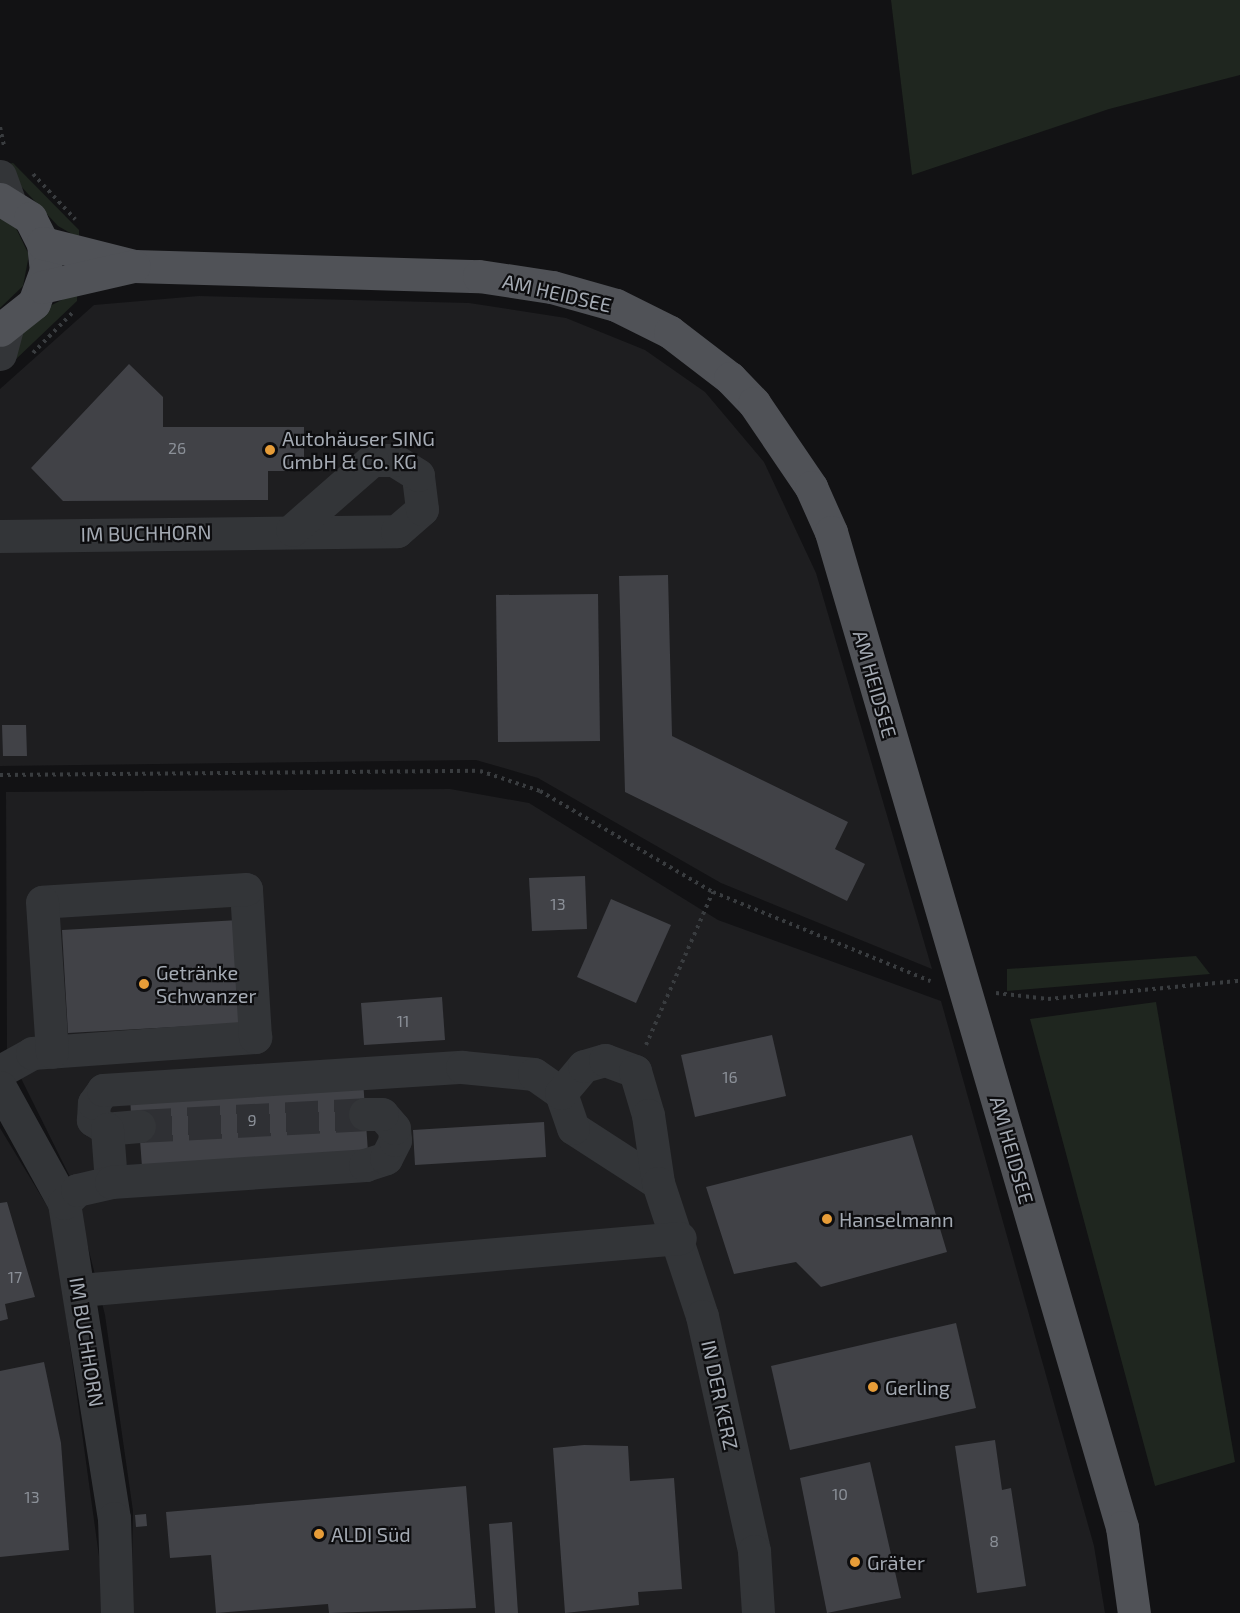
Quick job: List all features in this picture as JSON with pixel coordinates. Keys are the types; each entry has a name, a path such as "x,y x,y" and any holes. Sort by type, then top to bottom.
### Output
{"main road":[{"path":"3,181 30,218 43,243 42,287 9,342"},
{"name":"AM HEIDSEE","path":"43,243 134,266 479,276 552,287 616,305 670,332 730,378 788,448 831,532 963,990 1122,1527 1134,1613"},
{"name":"AM HEIDSEE","path":"42,287 134,266"}],"street":[{"name":"IM BUCHHORN","path":"0,536 292,530"},
{"path":"0,1071 32,1053 52,1052 255,1037 246,889 42,902 52,1052"},
{"path":"561,1093 584,1066 605,1060 635,1071"},
{"path":"139,1126 107,1129 93,1120 94,1102 103,1090 462,1066 534,1074 561,1093 573,1128 658,1183"},
{"name":"IN DER KERZ","path":"635,1071 648,1114 658,1183 680,1238 751,1540 758,1613"},
{"name":"IM BUCHHORN","path":"0,1087 64,1203 80,1290 114,1518 117,1613"},
{"path":"64,1203 77,1191 111,1182 365,1166 386,1158 395,1140 394,1128 382,1114 365,1114"},
{"path":"107,1129 111,1182"},
{"path":"80,1290 680,1238"}],"path":[{"path":"0,126 3,181"},
{"path":"9,342 78,307"},
{"path":"0,775 480,771 540,791 713,892 909,975 963,990 1048,999 1240,981"},
{"path":"635,1071 713,892"}],"shaded area":[{"path":"891,0 1240,0 1240,75 1109,109 912,175"},
{"path":"13,163 79,230 79,238 58,226 15,180 8,164"},
{"path":"0,216 15,226 29,255 23,286 0,308"},
{"path":"77,292 77,301 14,361 21,332 48,307"},
{"path":"199,296 469,303 566,318 645,350 705,392 764,462 816,573 932,969 721,883 538,778 476,760 0,766 0,389 94,305"},
{"path":"450,789 529,803 718,920 941,1001 1094,1546 1105,1613 0,1613 0,1128 52,1214 101,1571 132,1567 133,1511 105,1315 71,1179 7,1050 6,792"},
{"path":"1196,956 1210,974 1007,991 1007,969"},
{"path":"1156,1002 1235,1462 1155,1486 1030,1019"}],"building":[{"path":"129,364 163,397 163,427 304,427 304,471 268,471 268,500 63,501 31,468"},
{"path":"668,575 672,736 848,822 835,849 865,864 847,901 625,792 619,576"},
{"path":"598,594 600,741 498,742 496,595"},
{"path":"2,725 26,725 27,756 3,756"},
{"path":"585,876 587,929 532,931 529,878"},
{"path":"611,899 671,925 636,1003 577,977"},
{"path":"239,920 246,1023 68,1033 62,930"},
{"path":"442,997 445,1040 364,1045 361,1003"},
{"path":"772,1035 786,1096 695,1117 681,1055"},
{"path":"363,1080 368,1152 142,1167 138,1113 131,1114 130,1096"},
{"path":"544,1122 546,1157 415,1165 413,1130"},
{"name":"Hanselmann","path":"912,1135 947,1252 821,1287 796,1262 734,1274 706,1187"},
{"path":"7,1202 35,1297 5,1304 8,1319 0,1321 0,1203"},
{"name":"Gerling","path":"956,1323 976,1408 790,1450 771,1366"},
{"path":"44,1362 61,1443 69,1550 0,1557 0,1371"},
{"path":"995,1440 1002,1490 1011,1488 1026,1586 977,1593 955,1446"},
{"path":"584,1445 628,1446 630,1481 674,1478 682,1589 638,1592 639,1605 565,1613 553,1448"},
{"name":"Gräter","path":"870,1462 901,1598 827,1613 800,1478"},
{"name":"ALDI Süd","path":"466,1486 476,1608 329,1613 328,1604 216,1613 211,1555 170,1558 166,1512"},
{"path":"146,1514 147,1526 136,1527 135,1515"},
{"path":"512,1522 518,1613 495,1613 489,1524"}],"tunnel":[{"path":"139,1126 365,1114"}],"place":[{"name":"Autohäuser SING GmbH & Co. KG","path":"270,450"},
{"name":"Getränke Schwanzer","path":"144,984"},
{"name":"Hanselmann","path":"827,1219"},
{"name":"Gerling","path":"873,1387"},
{"name":"ALDI Süd","path":"319,1534"},
{"name":"Gräter","path":"855,1562"}]}
